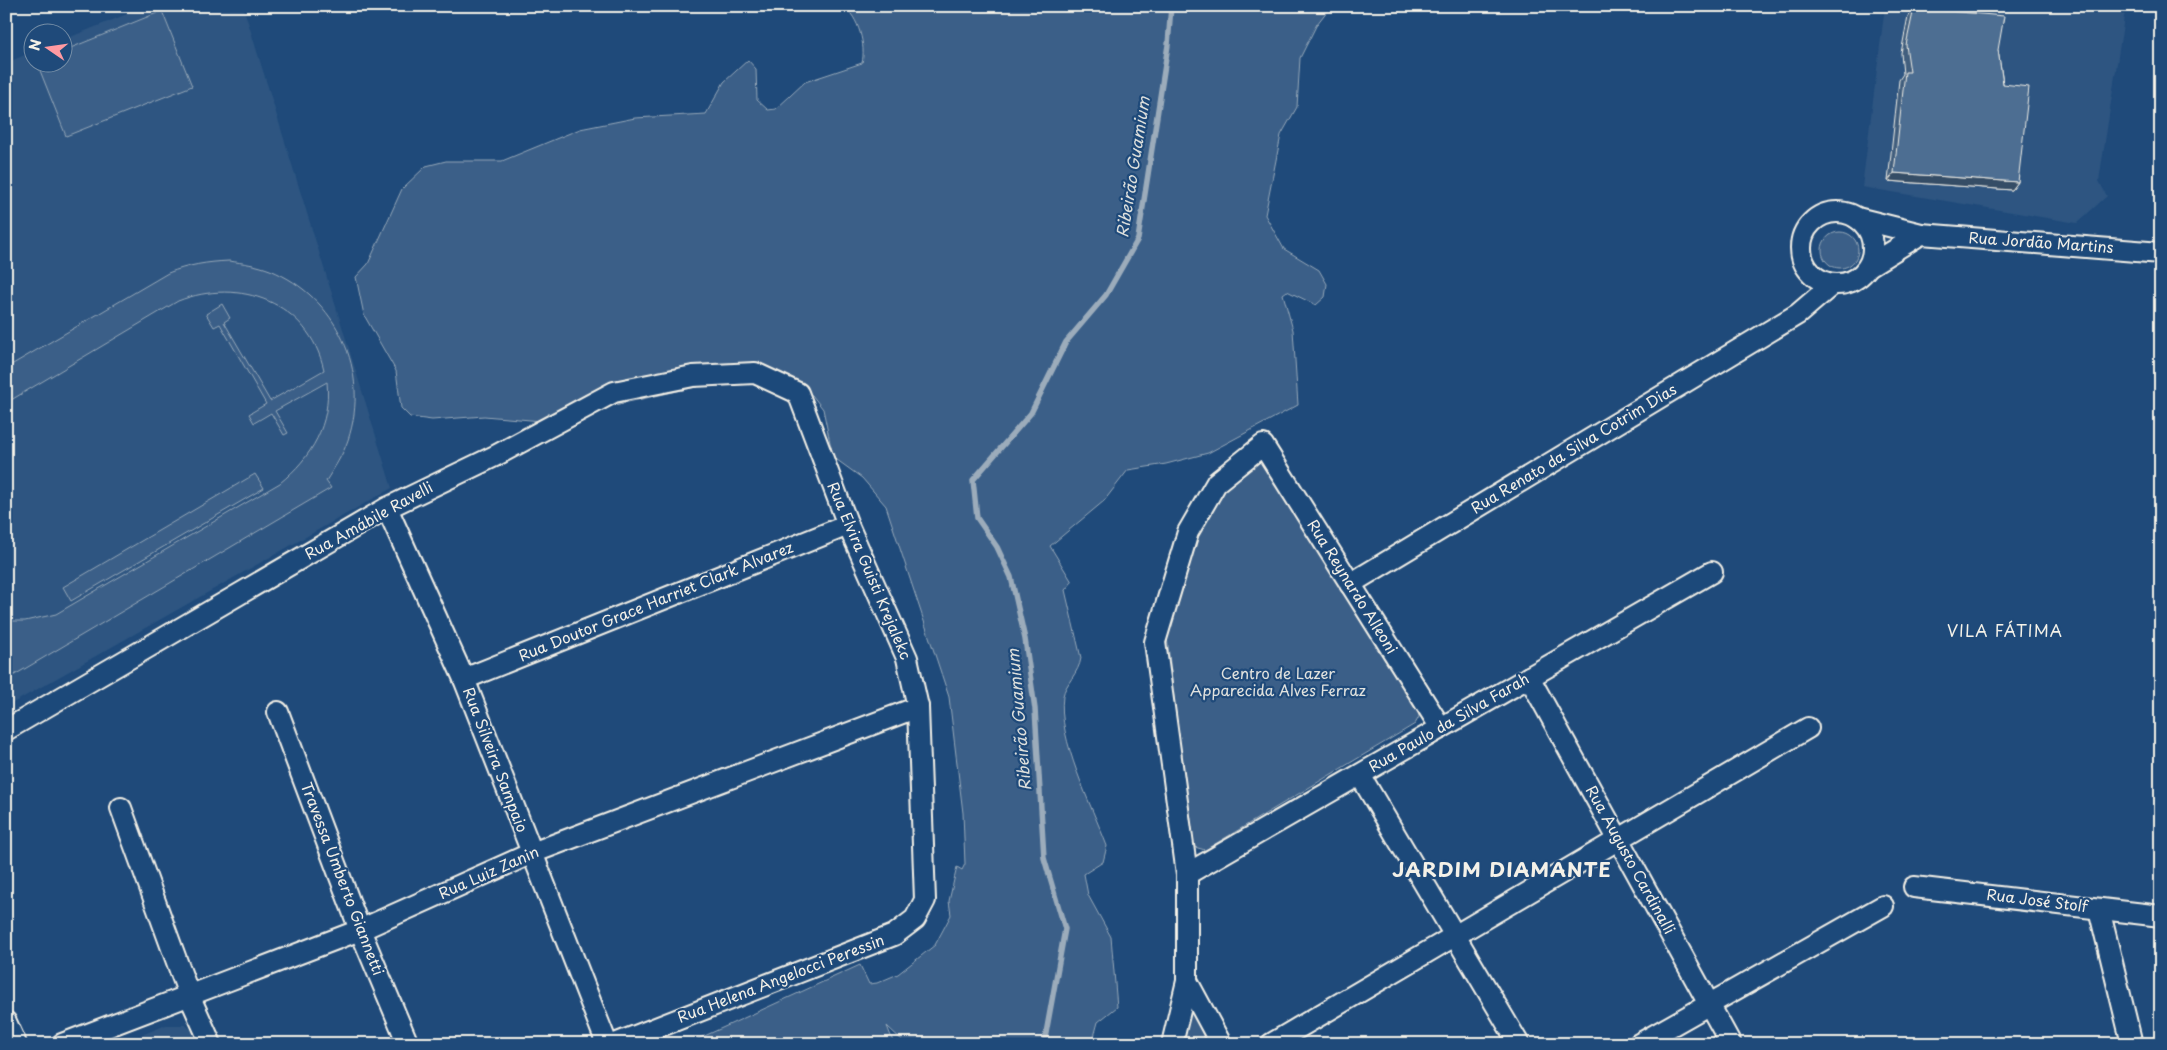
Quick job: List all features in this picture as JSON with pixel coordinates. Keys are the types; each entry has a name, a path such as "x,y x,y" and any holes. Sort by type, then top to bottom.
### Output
{"street":[{"path":"1835,212 1846,213 1857,218 1866,226 1871,235 1873,256 1869,266 1854,281 1844,284 1833,284 1822,281 1808,270 1802,254 1802,242 1806,230 1813,221 1823,215 1835,212"},
{"name":"Rua Jordão Martins","path":"1857,218 1920,234 2161,253"},
{"path":"1869,266 1920,234"},
{"path":"1798,314 1808,270"},
{"name":"Rua Renato da Silva Cotrim Dias","path":"1350,584 1798,314 1833,284"},
{"name":"Rua Amábile Ravelli","path":"6,730 387,508 494,456 614,392 694,376 755,373"},
{"name":"Rua Elvira Guisti Krejalekc","path":"755,373 798,393 848,525 908,658 918,707 925,900 915,918"},
{"name":"Rua Reynardo Alleoni","path":"1187,874 1155,642 1188,532 1217,482 1263,445 1441,728"},
{"name":"Rua Silveira Sampaio","path":"387,508 464,679 607,1044"},
{"name":"Rua Doutor Grace Harriet Clark Alvarez","path":"464,679 848,525"},
{"name":"Rua Paulo da Silva Farah","path":"1187,874 1712,572"},
{"name":"Rua Augusto Cardinalli","path":"1529,676 1731,1044"},
{"name":"Rua Luiz Zanin","path":"62,1044 360,930 532,853 918,707"},
{"name":"Travessa Umberto Giannetti","path":"278,712 360,930 408,1044"},
{"path":"1271,1044 1808,728"},
{"path":"1360,775 1519,1044"},
{"path":"121,808 189,995 211,1044"},
{"path":"1172,1044 1187,981 1187,874"},
{"name":"Rua José Stolf","path":"1914,886 2161,916"},
{"path":"1639,1044 1883,906"},
{"path":"2099,909 2132,1044"},
{"name":"Rua Helena Angelocci Peressin","path":"615,1044 894,935 915,918"},
{"path":"1187,981 1221,1044"},
{"path":"6,1022 16,1044"}],"shaded area":[{"path":"147,6 243,6 392,488 6,707 6,63 22,56 22,72 72,72 72,36"},
{"path":"1885,6 2073,6 2125,11 2099,181 2107,196 2077,223 1862,187"},
{"path":"166,1025 185,1025 199,1035 202,1044 120,1044"}],"green space":[{"path":"843,6 1331,6 1317,24 1300,58 1297,107 1281,135 1265,215 1284,249 1319,270 1327,284 1325,297 1316,305 1287,291 1283,294 1293,330 1298,405 1208,453 1166,464 1128,470 1104,501 1050,546 1072,582 1065,590 1081,658 1078,669 1066,687 1063,696 1065,732 1077,772 1107,846 1103,862 1084,874 1088,895 1111,937 1117,1007 1098,1022 1092,1044 906,1044 887,1026 894,1044 687,1044 860,965 869,984 877,983 898,974 935,945 951,915 949,901 957,867 962,870 965,864 963,813 949,697 886,506 862,478 833,457 823,409 812,395 798,390 742,383 705,385 542,421 484,416 432,420 410,417 401,408 396,371 364,315 356,277 368,264 402,189 426,166 446,161 502,161 580,129 635,118 706,114 724,82 748,60 756,69 757,100 768,110 776,109 805,82 862,63 863,48 860,32 853,17"},
{"path":"162,11 192,86 66,136 41,72 72,72 72,47"},
{"path":"1840,232 1853,237 1858,250 1853,263 1840,268 1827,263 1822,250 1827,237"},
{"path":"229,261 265,268 294,282 314,298 330,318 343,340 351,363 355,389 354,414 346,446 326,481 331,488 11,677 6,669 6,621 25,621 56,614 280,483 301,462 317,438 326,412 327,382 275,411 288,433 284,435 271,413 254,423 249,414 266,404 220,324 214,327 206,314 222,304 230,318 224,322 270,401 324,370 316,347 303,327 287,312 268,301 247,294 224,292 201,294 178,301 6,403 6,368 168,273 198,264"},
{"name":"Centro de Lazer Apparecida Alves Ferraz","path":"1264,458 1418,709 1419,717 1415,724 1205,850 1191,846 1167,637 1196,541 1222,490 1255,459"},
{"path":"255,474 264,488 71,601 63,587"},
{"path":"1188,1005 1211,1044 1180,1044"}],"building":[{"path":"1914,8 2004,16 1998,50 2003,84 2029,87 2018,182 1894,173 1905,72 1910,72 1906,45"}],"waterway":[{"name":"Ribeirão Guamium","path":"1044,1044 1065,929 1044,858 1035,709 1025,639 1011,577 997,547 977,518 973,480 1031,413 1066,342 1106,295 1138,239 1168,45 1171,6"}],"district":[{"name":"VILA FÁTIMA","path":"2005,631"},
{"name":"JARDIM DIAMANTE","path":"1502,870"}]}
